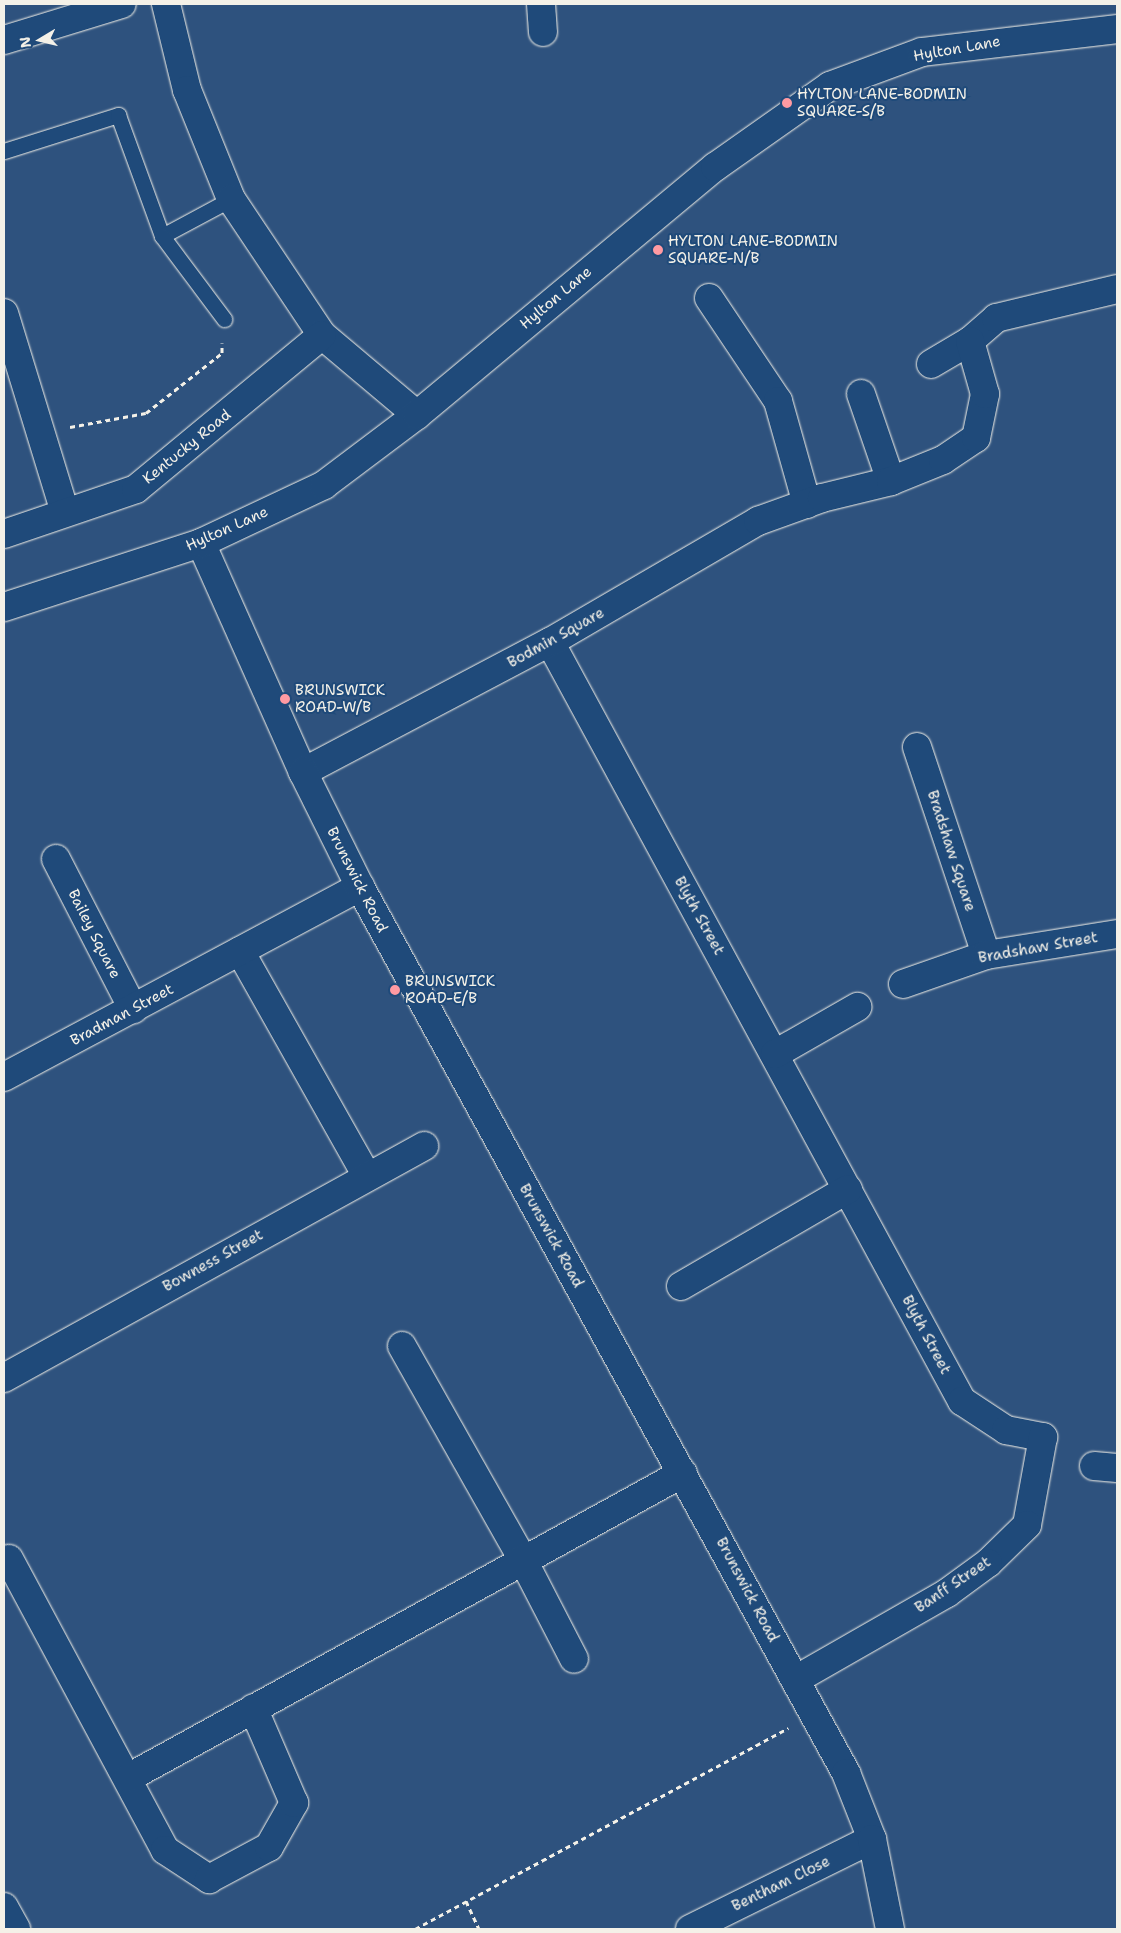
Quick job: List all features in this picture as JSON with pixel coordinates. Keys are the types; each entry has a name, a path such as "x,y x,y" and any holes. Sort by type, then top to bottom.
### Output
{"street":[{"path":"4,40 122,4"},
{"path":"166,4 187,90 231,199 322,335 417,415"},
{"path":"541,4 543,32"},
{"name":"Hylton Lane","path":"4,607 201,543 324,485 417,415 715,166 830,86 922,52 1117,29"},
{"path":"931,364 970,341 996,318 1117,289"},
{"path":"709,298 778,401 807,504"},
{"path":"4,313 64,512"},
{"name":"Kentucky Road","path":"4,534 136,489 322,335"},
{"name":"Bodmin Square","path":"303,772 550,642 758,522 807,504 891,481 943,460 976,438 985,394 970,341"},
{"path":"861,394 891,481"},
{"name":"Brunswick Road","path":"201,543 303,772 360,887 846,1773 872,1839 890,1929"},
{"name":"Blyth Street","path":"550,642 962,1401 1006,1430 1043,1438"},
{"name":"Bradshaw Square","path":"917,747 986,954"},
{"name":"Bailey Square","path":"56,859 133,1009"},
{"name":"Bradman Street","path":"4,1077 360,887"},
{"name":"Bradshaw Street","path":"903,984 986,954 1117,934"},
{"path":"240,951 366,1175"},
{"path":"775,1054 858,1007"},
{"name":"Bowness Street","path":"4,1378 366,1175 424,1146"},
{"path":"681,1286 848,1189"},
{"path":"402,1346 523,1560 574,1659"},
{"name":"Banff Street","path":"795,1680 947,1593 988,1563 1028,1525 1043,1438"},
{"path":"128,1778 683,1473"},
{"path":"9,1559 165,1850 209,1879 269,1847 294,1804 253,1708"},
{"name":"Bentham Close","path":"690,1929 872,1839"},
{"path":"4,1907 16,1929"}],"lane":[{"path":"4,151 118,115 162,236 224,319"},
{"path":"162,236 231,199"}],"path":[{"path":"40,433 146,413 222,353 224,319"},
{"path":"415,1929 815,1714"},
{"path":"466,1901 479,1929"}],"place":[{"name":"HYLTON LANE-BODMIN SQUARE-S/B","path":"787,103"},
{"name":"HYLTON LANE-BODMIN SQUARE-N/B","path":"658,250"},
{"name":"BRUNSWICK ROAD-W/B","path":"285,699"},
{"name":"BRUNSWICK ROAD-E/B","path":"395,990"}]}
